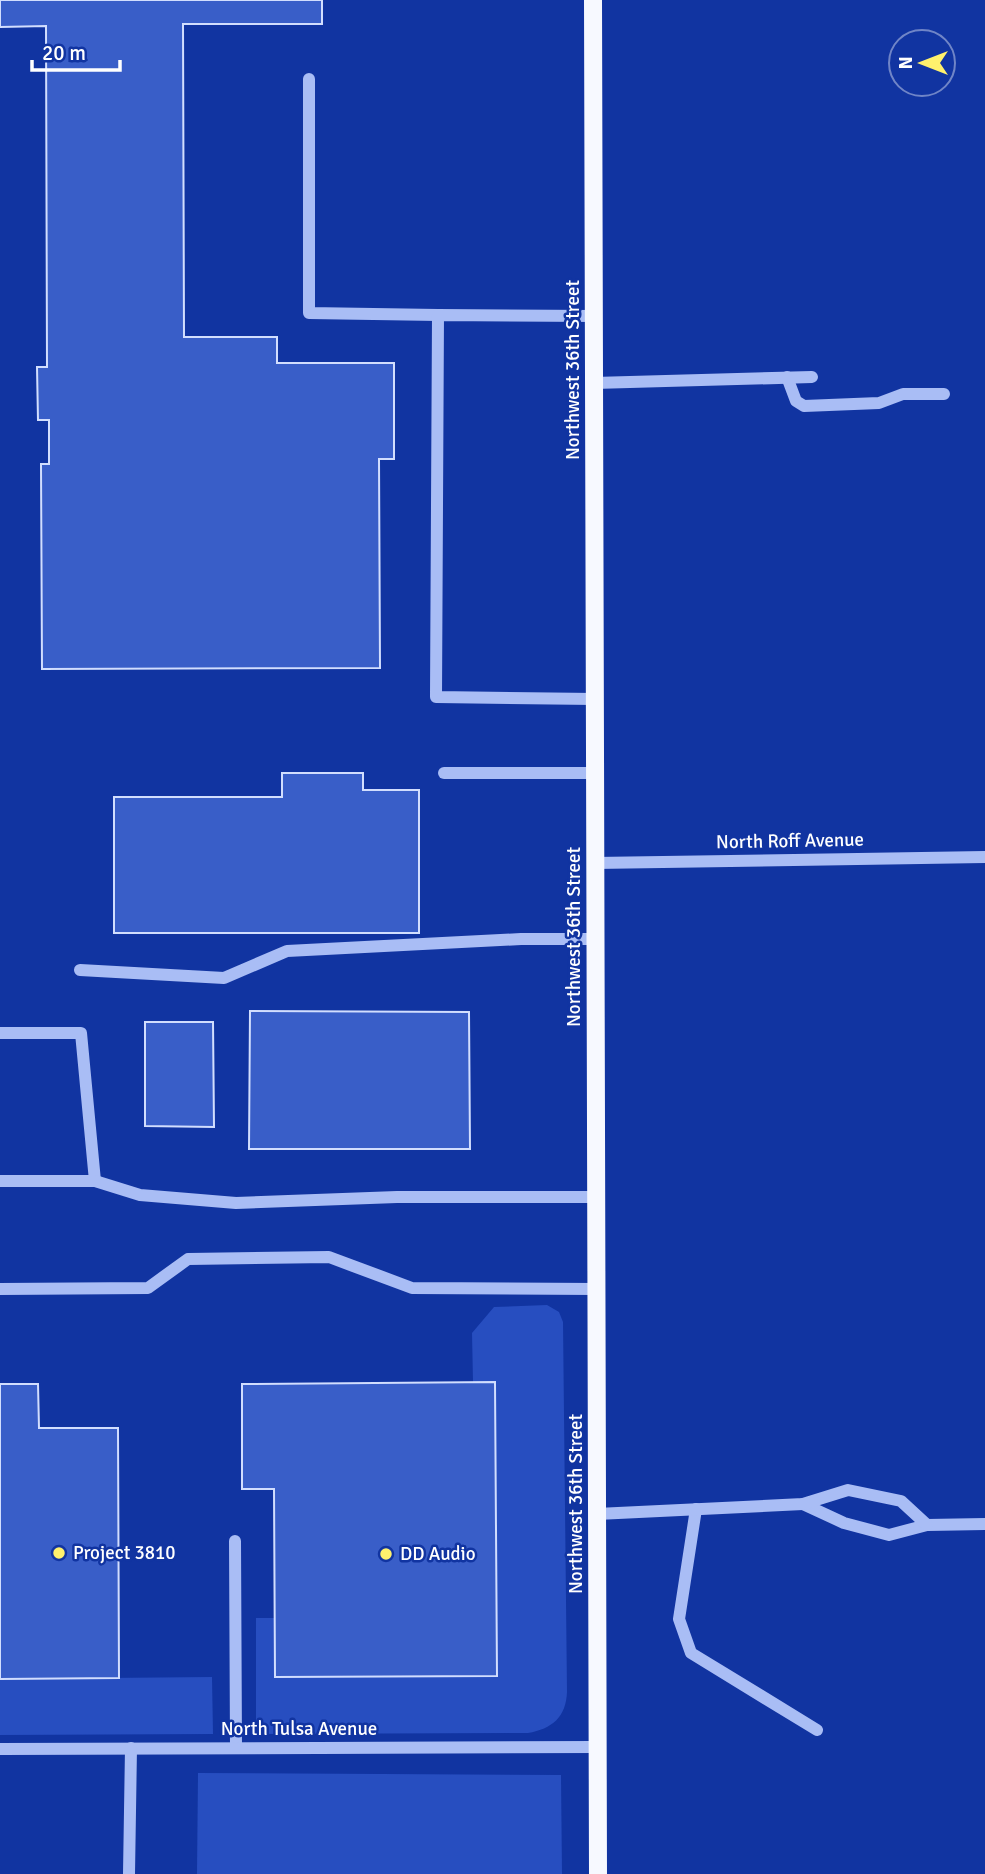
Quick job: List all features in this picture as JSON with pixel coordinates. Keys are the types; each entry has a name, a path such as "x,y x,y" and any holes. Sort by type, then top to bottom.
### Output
{"main road":[{"name":"Northwest 36th Street","path":"593,0 598,1874"}],"street":[{"path":"309,79 309,313 594,316"},
{"path":"438,315 436,696 595,699"},
{"path":"787,377 796,401 804,406 879,403 903,394 944,394"},
{"path":"594,383 812,377"},
{"path":"444,773 595,773"},
{"name":"North Roff Avenue","path":"595,863 985,857"},
{"path":"80,970 224,978 287,951 522,939 595,939"},
{"path":"0,1033 81,1033 95,1181"},
{"path":"0,1181 95,1181 141,1195 236,1203 397,1198 596,1197"},
{"path":"0,1289 148,1288 188,1259 328,1257 412,1287 596,1289"},
{"path":"597,1514 803,1504 848,1490 901,1501 927,1525"},
{"path":"803,1504 844,1523 889,1535 927,1525 985,1524"},
{"path":"696,1509 679,1619 691,1653 817,1730"},
{"path":"236,1541 236,1748"},
{"name":"North Tulsa Avenue","path":"0,1749 597,1747"},
{"path":"129,1874 131,1748"}],"shaded area":[{"path":"547,1305 559,1312 563,1322 567,1692 561,1715 551,1725 528,1733 256,1734 256,1618 275,1618 276,1677 497,1676 495,1382 473,1382 472,1333 494,1307"},
{"path":"212,1677 213,1734 0,1735 0,1679"},
{"path":"198,1773 561,1775 562,1874 197,1874"}],"building":[{"path":"0,0 322,0 322,24 183,24 184,337 277,337 277,363 394,363 394,459 379,459 380,668 42,669 41,464 49,464 49,420 38,420 37,367 47,367 46,26 0,27"},
{"path":"282,773 363,773 363,790 419,790 419,933 114,933 114,797 282,797"},
{"path":"250,1011 469,1012 470,1149 249,1149"},
{"path":"145,1022 213,1022 214,1127 145,1126"},
{"name":"DD Audio","path":"495,1382 497,1676 275,1677 274,1489 242,1489 242,1384"},
{"name":"Project 3810","path":"0,1384 38,1384 39,1428 118,1428 119,1678 0,1679"}],"place":[{"name":"Project 3810","path":"59,1553"},
{"name":"DD Audio","path":"386,1554"}]}
